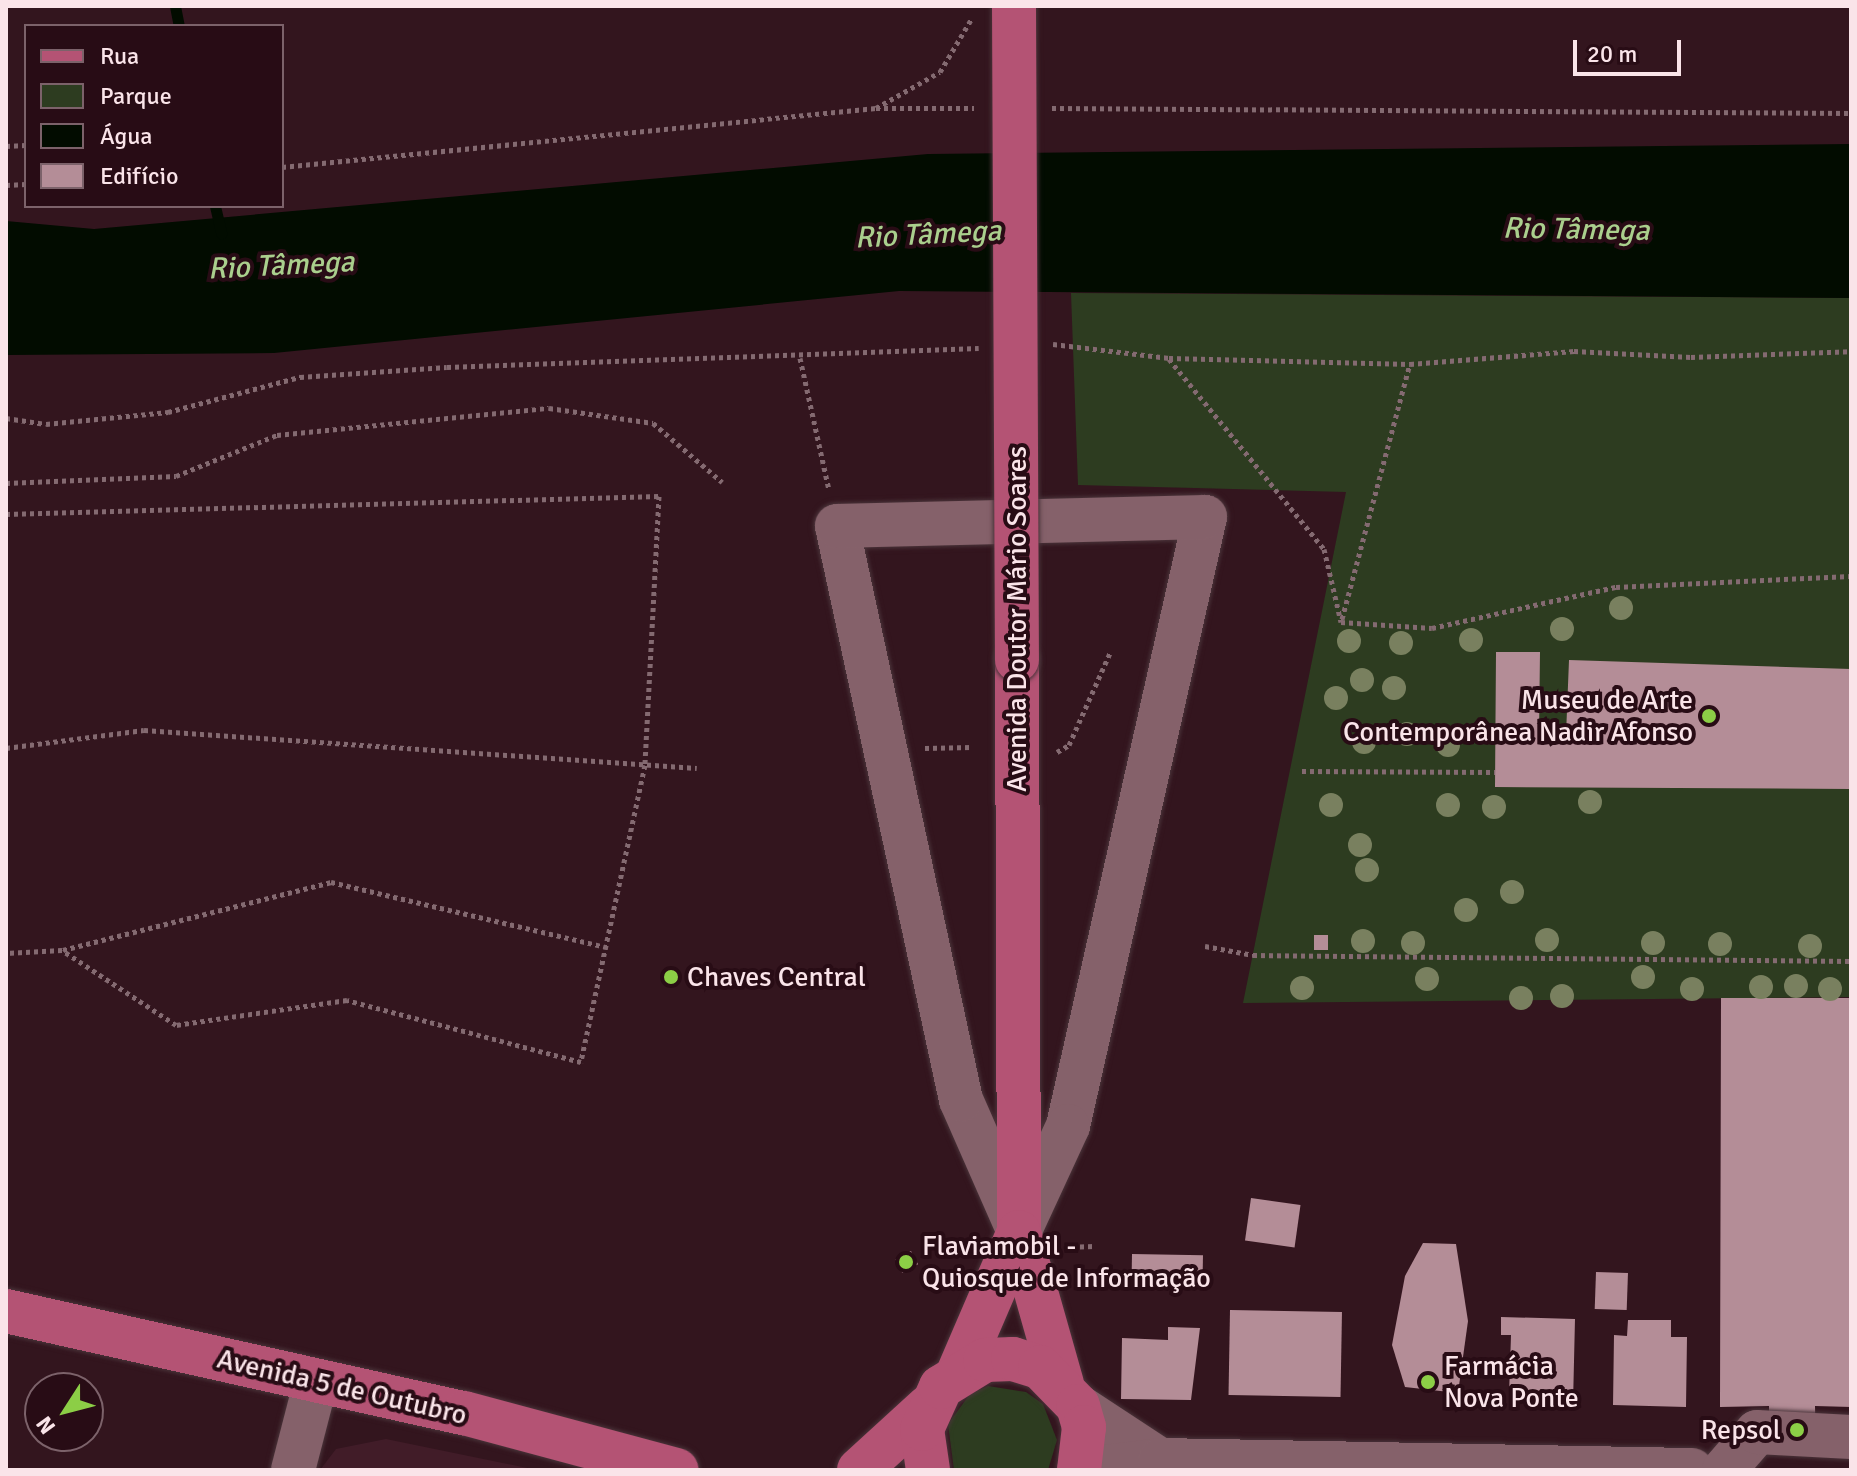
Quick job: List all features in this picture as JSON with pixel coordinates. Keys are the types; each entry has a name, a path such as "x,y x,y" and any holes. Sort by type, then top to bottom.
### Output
{"main road":[{"name":"Avenida Doutor Mário Soares","path":"996,9 1017,660 1019,1232 1070,1395 1084,1427 1079,1470"},
{"name":"Avenida Doutor Mário Soares","path":"859,1470 928,1407 959,1371 1019,1232"},
{"name":"Avenida 5 de Outubro","path":"6,1311 316,1381 677,1470"},
{"path":"959,1371 1013,1359 1070,1395"},
{"path":"928,1407 922,1429 928,1470"}],"street":[{"path":"1205,517 1068,1126 1019,1232 961,1100 837,526 1205,517"},
{"path":"293,1470 316,1381"},
{"path":"1070,1395 1160,1460"},
{"path":"1724,1470 1757,1432 1851,1437"},
{"path":"1079,1470 1160,1460 1692,1470"}],"path":[{"path":"876,108 940,72 996,9"},
{"path":"284,167 876,108 983,108"},
{"path":"1044,108 1851,113"},
{"path":"1048,343 1169,358 1410,364 1574,351 1691,357 1851,351"},
{"path":"6,418 46,424 168,412 300,377 800,358 989,347"},
{"path":"800,358 837,526"},
{"path":"1169,358 1324,549 1341,622"},
{"path":"1341,622 1410,364"},
{"path":"6,483 176,476 277,435 549,408 653,423 722,482"},
{"path":"6,514 659,496 645,765 581,1062 347,1000 176,1025 62,950"},
{"path":"1341,622 1432,628 1616,587 1851,576"},
{"path":"1052,754 1069,745 1110,653"},
{"path":"6,748 144,730 697,768"},
{"path":"1302,771 1495,772"},
{"path":"6,953 62,950 331,882 606,947"},
{"path":"1205,946 1253,955 1851,961"},
{"path":"1061,1247 1095,1246"}],"shaded area":[{"path":"386,1439 537,1470 320,1470 336,1449"}],"green space":[{"path":"1071,293 1851,298 1851,997 1243,1003 1346,492 1078,485"},
{"path":"988,1386 1026,1392 1043,1404 1057,1440 1048,1470 954,1470 948,1424 970,1394"}],"water":[{"name":"Rio Tâmega","path":"1851,144 1851,298 899,291 274,353 6,355 6,221 94,229 928,154"}],"building":[{"name":"Museu de Arte Contemporânea Nadir Afonso","path":"1496,652 1540,652 1539,735 1566,735 1569,660 1851,669 1851,789 1495,787"},
{"path":"1314,935 1328,935 1328,950 1314,950"},
{"path":"1721,998 1851,998 1851,1407 1815,1406 1816,1447 1769,1447 1769,1406 1720,1407"},
{"path":"1251,1198 1301,1205 1295,1248 1245,1241"},
{"path":"1423,1243 1456,1244 1468,1321 1458,1393 1405,1387 1392,1345 1405,1276"},
{"name":"Flaviamobil - Quiosque de Informação","path":"911,1251 918,1264 902,1273 895,1259"},
{"path":"1132,1254 1203,1255 1203,1279 1132,1278"},
{"path":"1596,1272 1628,1273 1627,1310 1595,1309"},
{"path":"1230,1310 1342,1312 1340,1397 1229,1395"},
{"path":"1501,1317 1575,1319 1573,1404 1509,1395 1511,1335 1501,1335"},
{"path":"1628,1320 1671,1320 1671,1337 1687,1337 1686,1407 1613,1405 1614,1335 1627,1336"},
{"path":"1168,1327 1200,1328 1191,1400 1121,1399 1122,1338 1168,1340"}],"waterway":[{"path":"175,6 179,24"},
{"path":"215,208 221,233"}],"place":[{"name":"Museu de Arte Contemporânea Nadir Afonso","path":"1709,716"},
{"name":"Chaves Central","path":"671,977"},
{"name":"Flaviamobil - Quiosque de Informação","path":"906,1262"},
{"name":"Farmácia Nova Ponte","path":"1428,1382"},
{"name":"Repsol","path":"1797,1430"}]}
